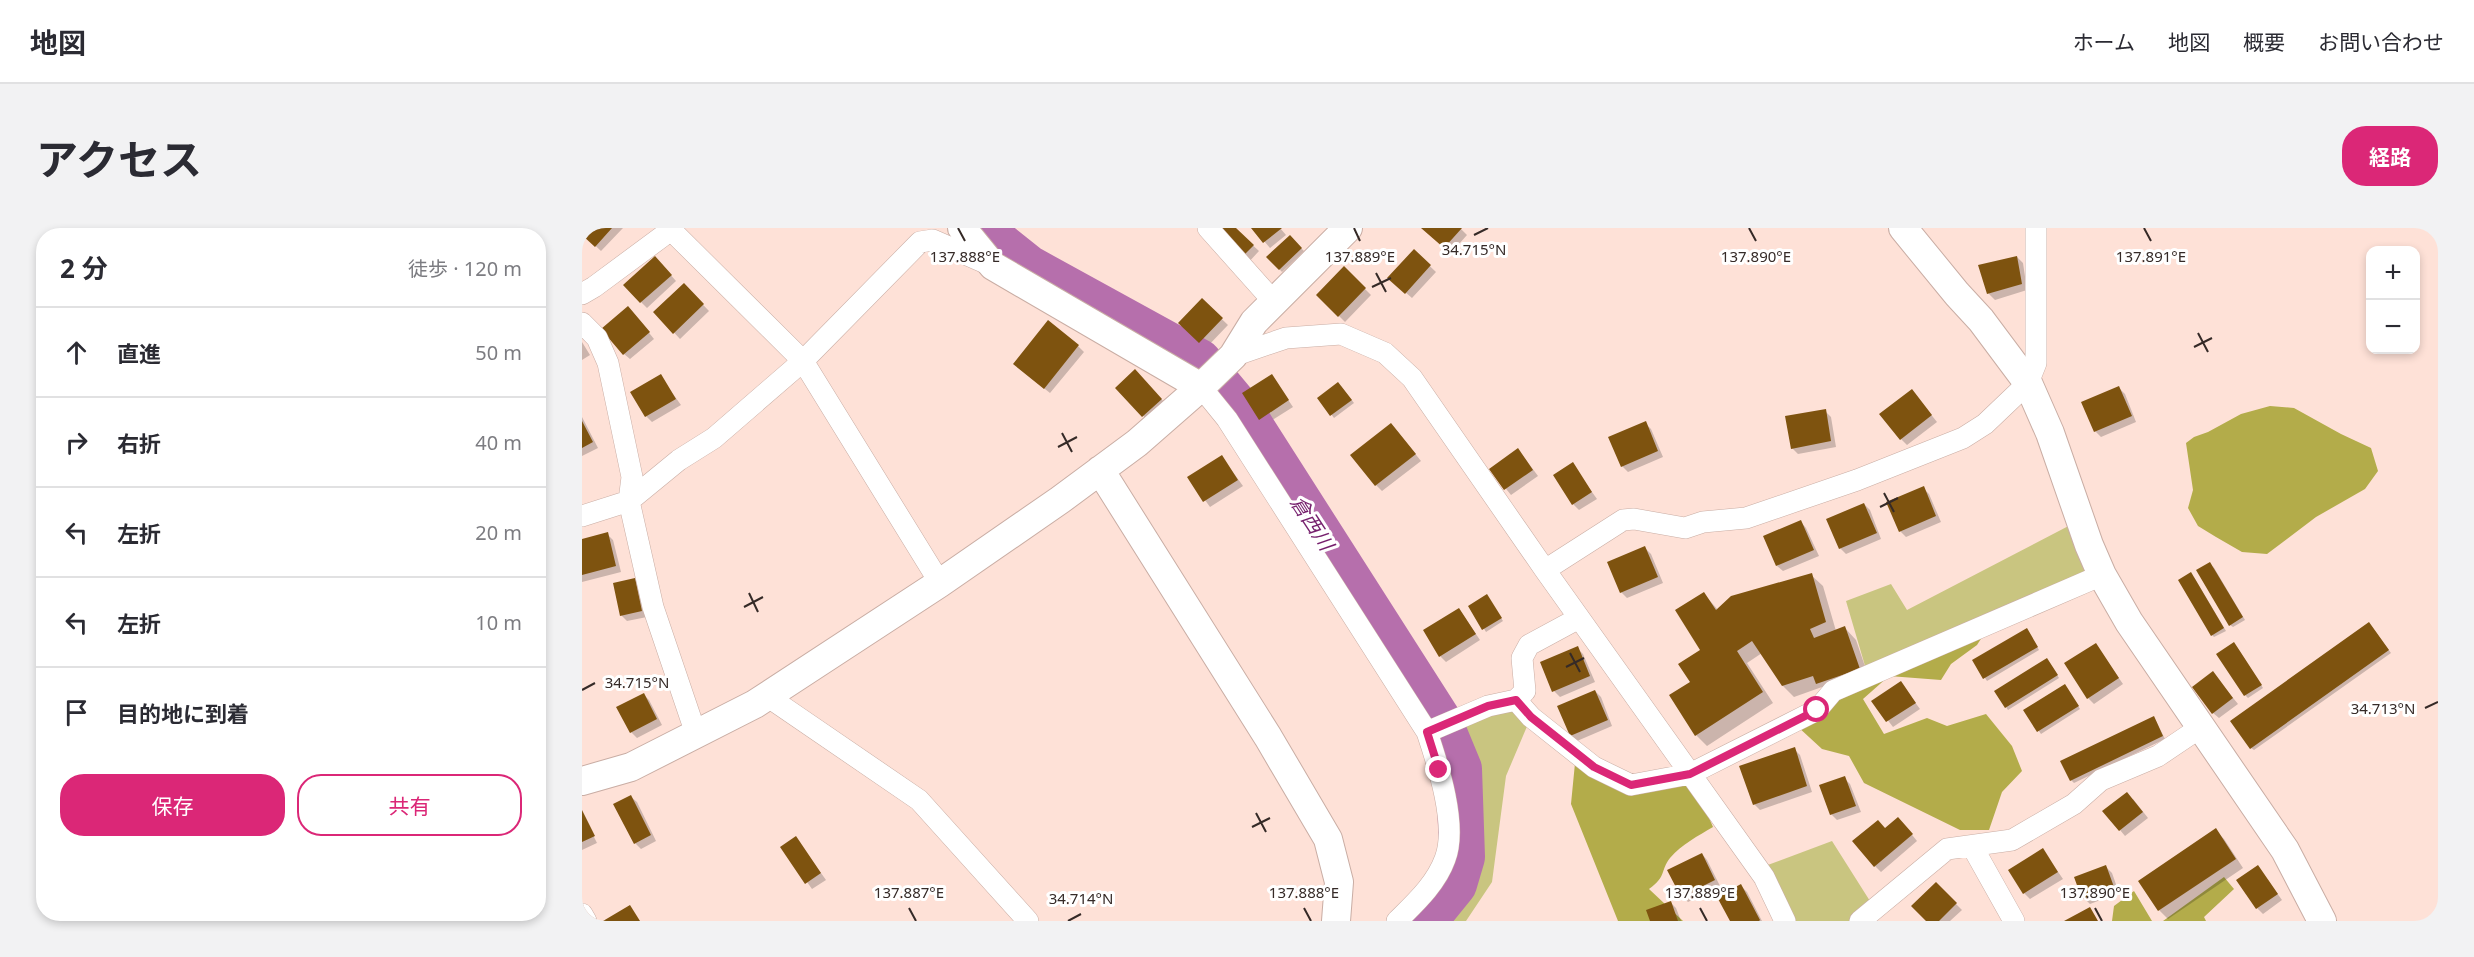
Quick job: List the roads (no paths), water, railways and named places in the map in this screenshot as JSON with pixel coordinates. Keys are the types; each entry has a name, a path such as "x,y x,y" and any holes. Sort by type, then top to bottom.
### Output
{"street":[{"path":"962,228 993,266"},
{"path":"1208,228 1274,302"},
{"path":"582,781 631,767 767,696 940,583 1100,471 1137,443 1233,356 1254,322 1348,228"},
{"path":"1903,228 1981,320 2028,383 2050,433 2089,545 2102,574 2129,622 2284,850 2322,921"},
{"path":"1545,570 1623,520 1634,519 1685,528 1703,522 1746,518 1857,480 1963,438 1985,424 2028,383 2036,363 2036,228"},
{"path":"582,294 670,229 803,361 940,583"},
{"path":"582,516 629,501 680,460 714,438 803,361 920,242 933,240 993,266 1201,387 1227,419 1427,732 1439,770 1450,822 1446,859 1423,896 1397,921"},
{"path":"582,322 597,338 608,363 632,477 629,501 653,607 696,734"},
{"path":"1233,356 1286,338 1341,334 1385,353 1412,378 1545,570 1764,877 1785,921"},
{"path":"1100,471 1268,737 1328,839 1339,882 1336,921"},
{"path":"1516,700 1531,717 1594,767 1631,785 1690,774 1817,710 1833,691 2102,574"},
{"path":"1427,732 1488,706 1516,700 1525,691 1522,658 1529,645 1579,618"},
{"path":"767,696 919,800 1028,921"},
{"path":"1860,921 1947,849 2012,840 2074,804 2101,780 2158,756 2200,727"},
{"path":"1972,846 2014,921"},
{"path":"582,914 586,921"}],"waterway":[{"name":"倉西川","path":"985,228 998,244 1028,268 1199,362 1244,416 1440,723 1459,769 1462,857 1454,884 1424,921"}]}
